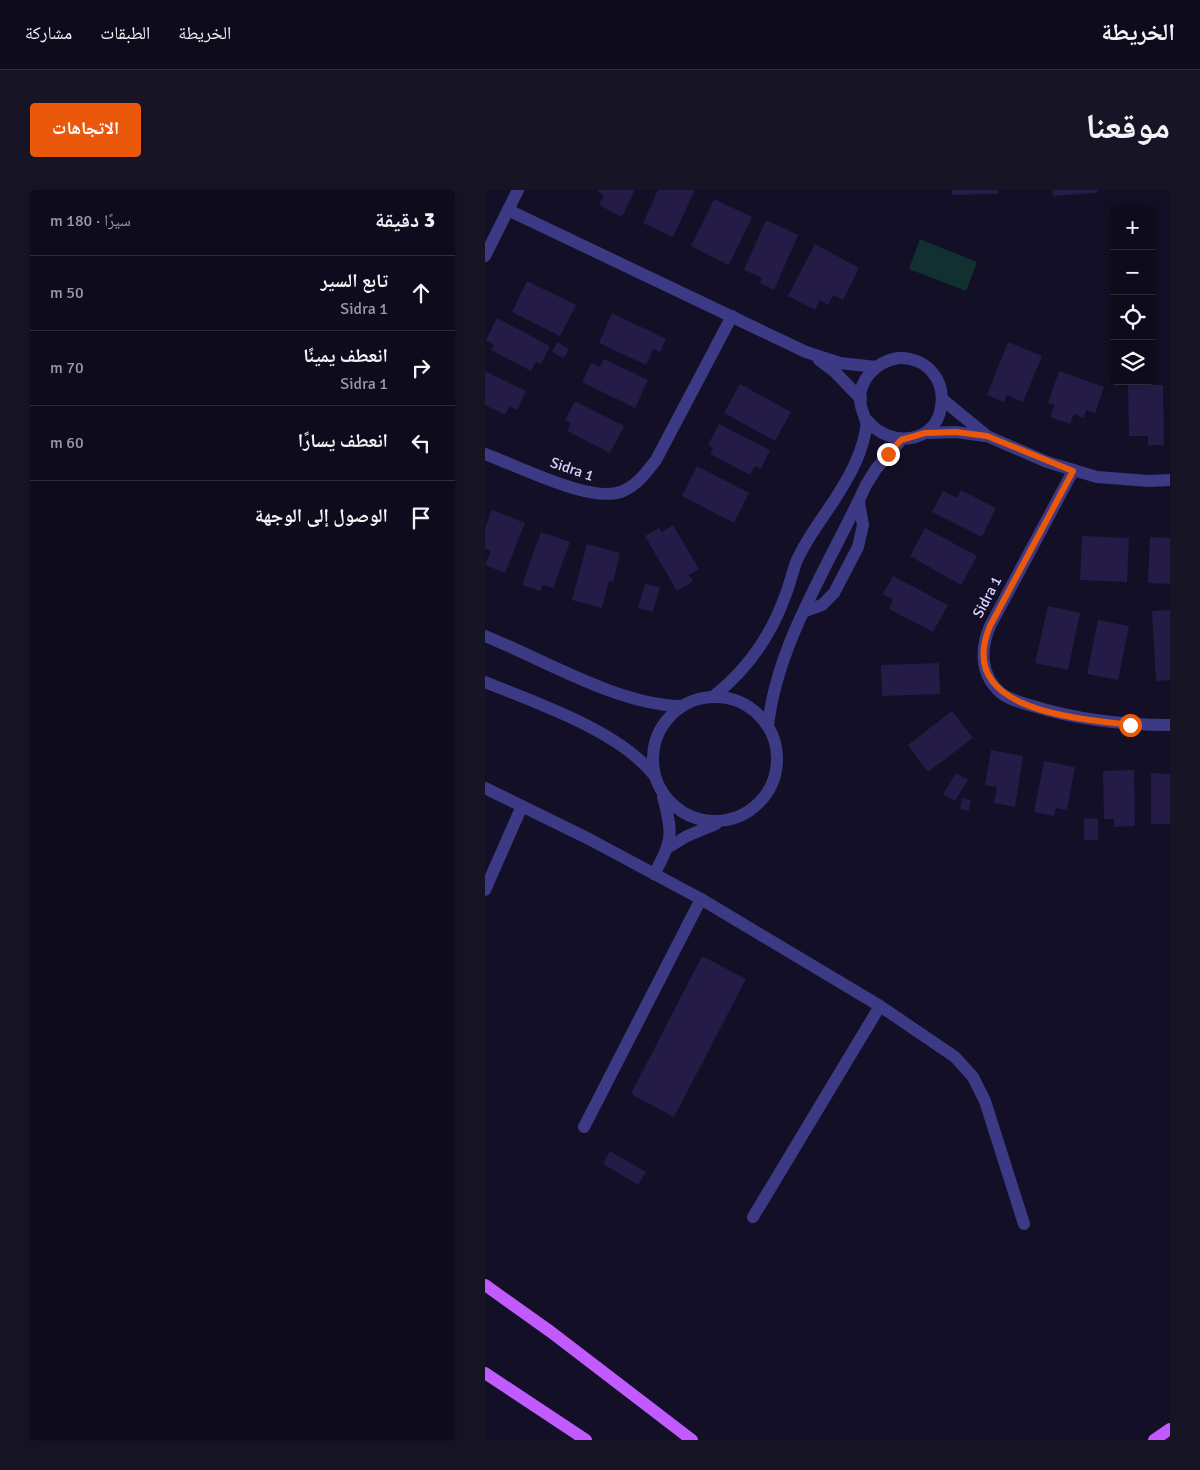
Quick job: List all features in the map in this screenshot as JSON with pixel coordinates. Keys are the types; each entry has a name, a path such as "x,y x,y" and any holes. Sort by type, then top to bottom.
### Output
{"main road":[{"path":"485,1286 551,1332 693,1440"},
{"path":"485,1373 586,1440"},
{"path":"1154,1440 1170,1428"}],"street":[{"path":"485,256 518,190"},
{"path":"508,210 806,352 835,372 861,399"},
{"name":"Sidra 1","path":"485,454 582,491 597,495 621,492 642,480 656,460 732,316"},
{"path":"806,352 841,362 876,367"},
{"path":"925,433 940,412 942,399 940,384 932,371 919,362 904,358 889,360 876,367 862,387 861,399 868,422 875,430 892,439 901,440 925,433 956,432 987,436 1073,471 1123,480 1170,480"},
{"path":"942,399 987,436"},
{"path":"714,696 739,673 775,622 804,547 839,493 858,457 868,422"},
{"path":"769,726 771,697 778,675 805,611 876,469 901,440"},
{"name":"Sidra 1","path":"1073,471 990,626 984,640 985,669 991,682 1001,693 1014,700 1052,712 1130,725 1170,726"},
{"path":"805,611 822,605 829,600 850,562 861,536 863,525 859,502"},
{"path":"485,636 622,696 662,706 681,706"},
{"path":"485,682 605,735 641,759 654,775 661,792 669,829 669,847 654,874"},
{"path":"654,775 653,756 657,737 666,720 681,706 697,699 714,696 735,700 754,710 769,726 776,745 778,766 772,786 760,803 744,816 705,828 669,847"},
{"path":"485,788 701,899 880,1006 948,1051 973,1077 985,1101 1024,1224"},
{"path":"661,792 673,806 689,816 706,822 724,822"},
{"path":"485,890 522,806"},
{"path":"584,1127 701,899"},
{"path":"753,1217 880,1006"}],"green space":[{"path":"920,239 977,262 966,291 909,269"}],"building":[{"path":"599,190 635,190 622,217 599,205 604,196 598,192"},
{"path":"658,190 695,190 673,237 643,223"},
{"path":"952,190 998,190 998,194 952,195"},
{"path":"1052,190 1097,190 1097,193 1053,196"},
{"path":"714,199 752,217 729,265 691,246"},
{"path":"766,220 798,235 774,290 760,283 762,278 744,270"},
{"path":"815,244 859,268 843,300 833,295 828,305 820,300 815,310 788,296"},
{"path":"527,281 576,305 560,336 512,312"},
{"path":"612,313 666,339 660,352 653,349 646,365 599,343"},
{"path":"497,318 550,346 541,364 536,362 531,371 491,350 494,345 486,340"},
{"path":"557,342 569,349 564,358 552,352"},
{"path":"1008,342 1042,356 1023,402 1007,395 1004,402 987,395"},
{"path":"604,359 648,380 635,408 582,382 591,363 600,367"},
{"path":"485,371 526,391 517,410 510,406 505,415 485,405"},
{"path":"1059,371 1104,387 1095,413 1086,410 1084,418 1074,414 1070,424 1050,417 1055,405 1048,403"},
{"path":"740,384 791,412 775,441 724,413"},
{"path":"1128,385 1163,385 1164,445 1148,445 1148,436 1129,436"},
{"path":"575,401 624,426 610,453 567,431 571,423 565,420"},
{"path":"719,424 770,450 761,469 755,466 750,475 710,454 713,448 708,445"},
{"path":"697,466 749,493 734,523 682,496"},
{"path":"961,490 996,508 982,537 932,512 943,491 957,498"},
{"path":"492,510 525,523 505,573 485,565 491,551 485,549 485,528"},
{"path":"673,525 699,569 689,575 693,581 677,591 645,536 659,528 662,532"},
{"path":"925,528 977,556 961,585 910,556"},
{"path":"541,532 570,542 553,588 543,585 540,591 522,585"},
{"path":"1082,536 1129,538 1127,582 1080,580"},
{"path":"1150,537 1170,538 1170,584 1148,583"},
{"path":"587,544 620,553 613,582 609,581 602,608 572,600"},
{"path":"893,576 948,605 933,632 889,609 893,600 883,594"},
{"path":"645,584 660,587 653,612 638,608"},
{"path":"1048,606 1080,613 1068,670 1035,663"},
{"path":"1170,610 1170,680 1156,681 1152,611"},
{"path":"1098,620 1129,626 1118,680 1087,674"},
{"path":"939,663 940,694 882,696 881,665"},
{"path":"952,711 973,738 928,772 908,745"},
{"path":"991,750 1023,756 1015,807 994,803 997,787 985,785"},
{"path":"1044,761 1075,767 1067,810 1056,808 1054,816 1034,812"},
{"path":"1134,770 1135,826 1114,827 1114,819 1104,819 1103,771"},
{"path":"956,773 968,780 955,801 943,794"},
{"path":"1151,773 1170,774 1170,824 1151,824"},
{"path":"962,798 971,800 969,811 960,809"},
{"path":"1084,818 1098,819 1098,840 1084,840"},
{"path":"702,956 746,979 674,1117 631,1094"},
{"path":"610,1151 646,1172 638,1185 603,1164"}],"route":[{"path":"888,454 901,440 925,433 956,432 987,436 1073,471 990,626 984,640 985,669 991,682 1001,693 1014,700 1052,712 1130,725"}]}
